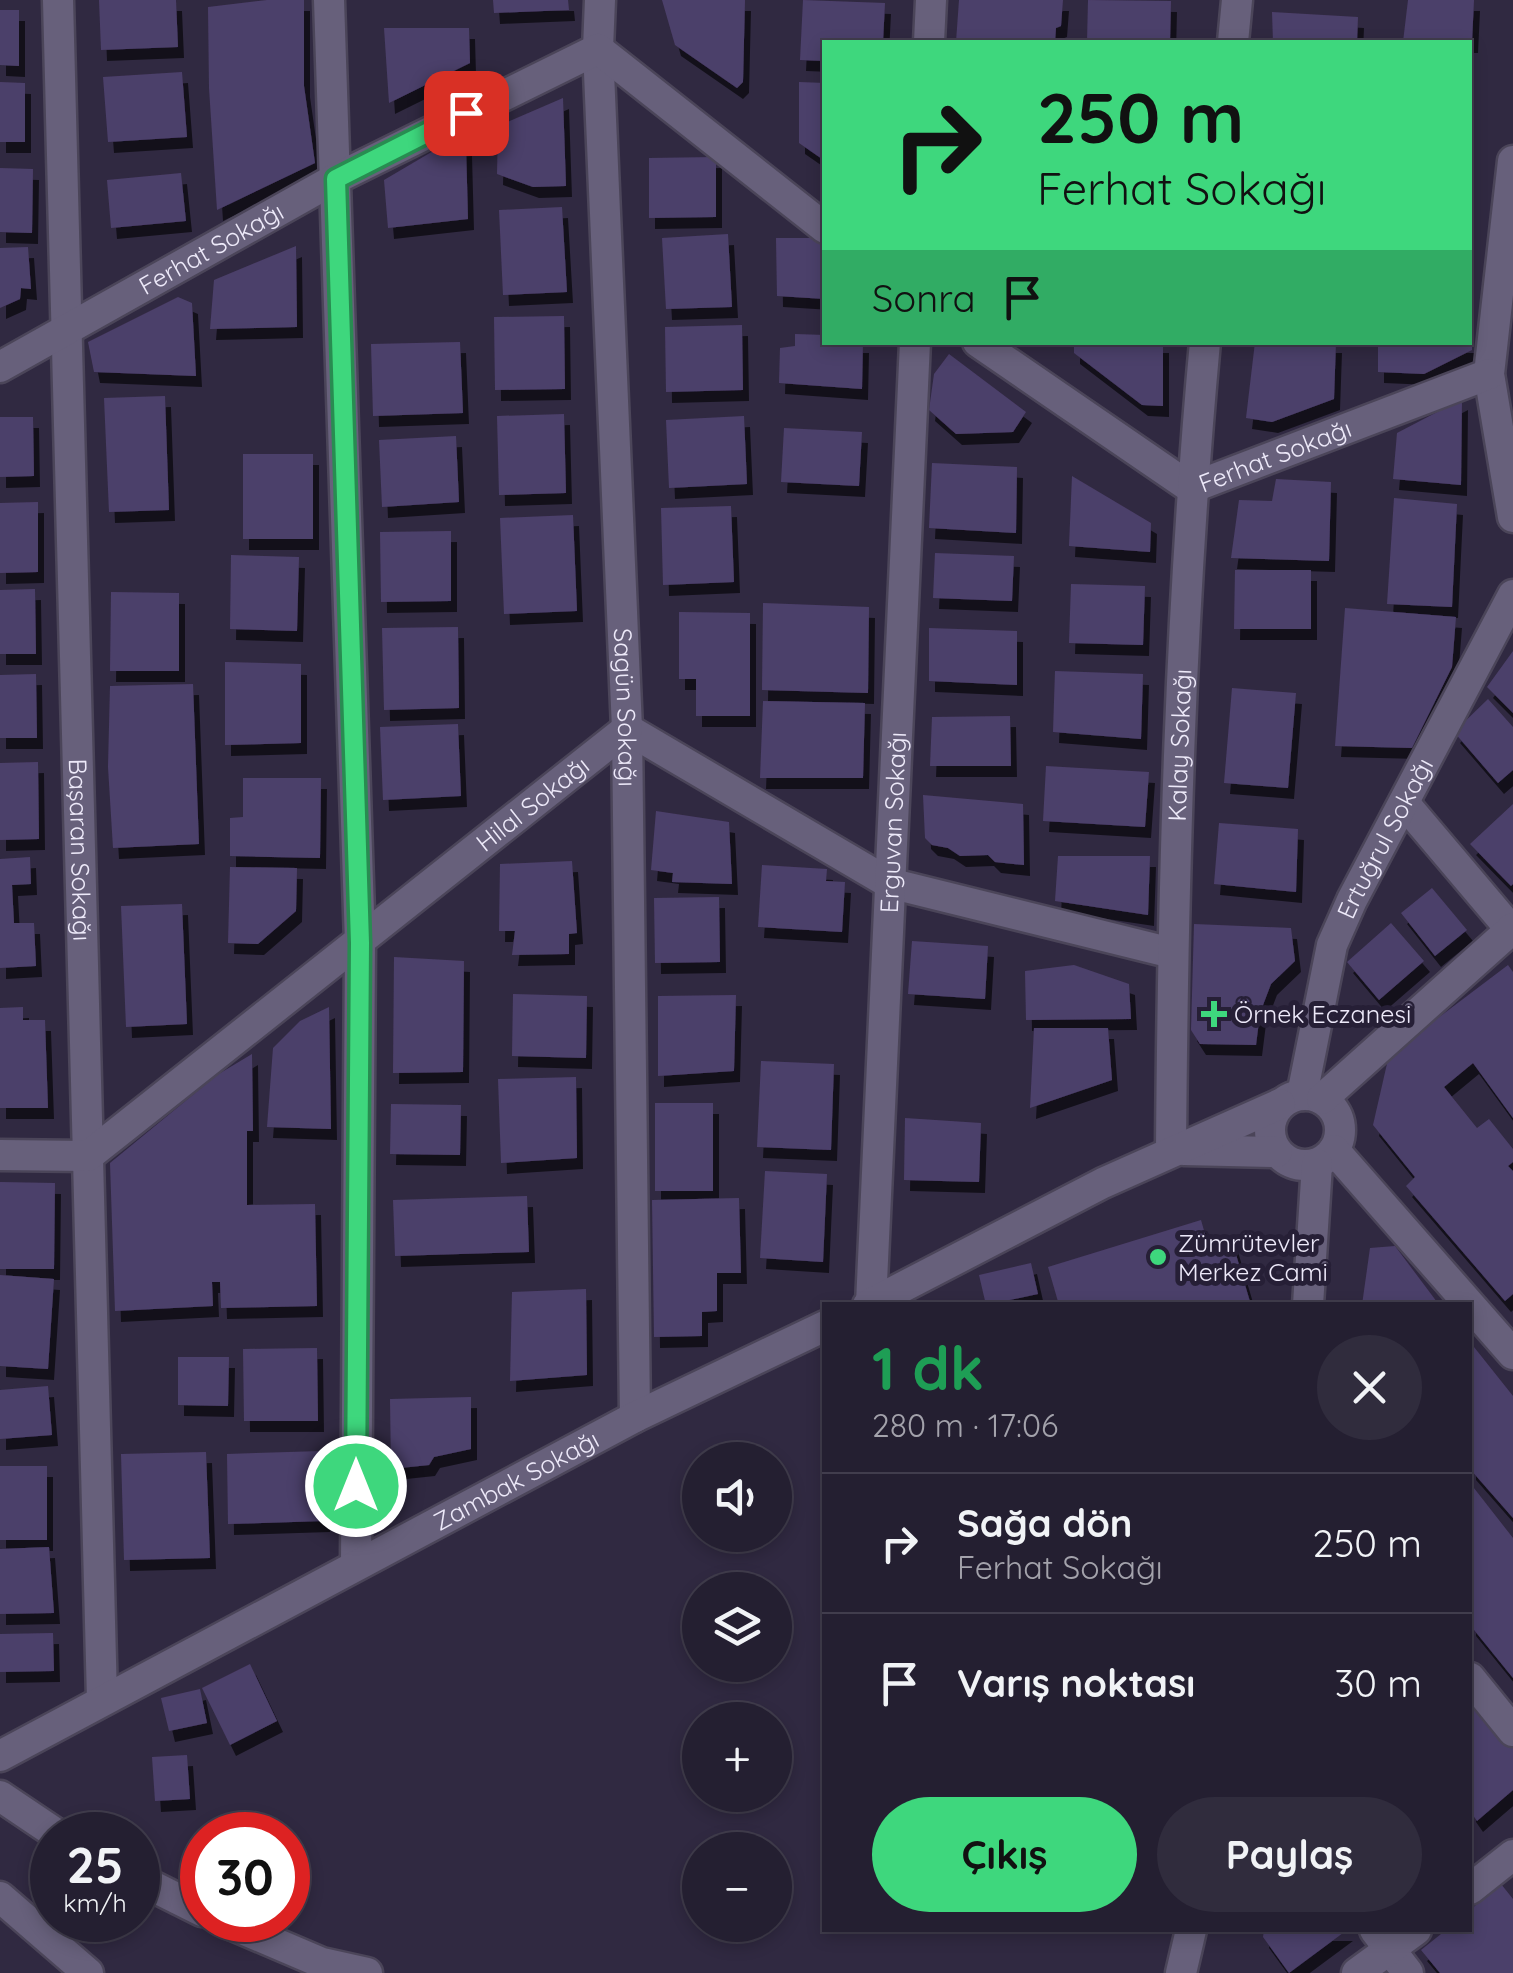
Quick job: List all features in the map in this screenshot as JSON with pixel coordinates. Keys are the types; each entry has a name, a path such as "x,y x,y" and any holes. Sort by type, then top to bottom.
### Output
{"street":[{"name":"Başaran Sokağı","path":"58,0 102,1699"},
{"path":"329,0 360,943 356,1564"},
{"name":"Sagün Sokağı","path":"600,0 598,48 627,730 635,1417"},
{"path":"929,40 931,0"},
{"path":"1233,40 1237,0"},
{"name":"Ferhat Sokağı","path":"0,367 336,179 598,48"},
{"path":"598,48 822,226"},
{"path":"1513,160 1489,374 1513,517"},
{"name":"Erguvan Sokağı","path":"869,1302 915,345"},
{"name":"Ferhat Sokağı","path":"982,345 1191,488 1489,374"},
{"name":"Kalay Sokağı","path":"1171,1150 1172,953 1191,488 1205,345"},
{"name":"Ertuğrul Sokağı","path":"1301,1099 1332,945 1513,595"},
{"path":"627,730 888,884 1172,953"},
{"name":"Hilal Sokağı","path":"88,1156 627,730"},
{"path":"1326,1157 1297,1163 1286,1160 1277,1152 1269,1133 1274,1114 1301,1099 1512,930 1404,803"},
{"path":"873,1302 1171,1150 1301,1099 1330,1105 1339,1121 1339,1140 1326,1157 1308,1302"},
{"path":"1171,1150 1277,1152"},
{"path":"0,1155 88,1156"},
{"path":"1326,1157 1464,1302"},
{"path":"1472,1311 1513,1354"},
{"name":"Zambak Sokağı","path":"0,1756 635,1417 822,1327"},
{"path":"1472,1681 1513,1732"},
{"path":"0,1796 30,1816"},
{"path":"1472,1886 1513,1855"},
{"path":"0,1897 88,1973"},
{"path":"1181,1973 1191,1932"},
{"path":"1357,1973 1414,1932"},
{"path":"274,1942 322,1962 367,1973"}],"building":[{"path":"99,0 176,0 178,47 101,50"},
{"path":"304,0 304,86 315,163 217,210 208,7"},
{"path":"493,0 568,0 569,10 494,13"},
{"path":"662,0 745,0 743,82 737,88 675,45"},
{"path":"803,0 885,3 883,40 822,40 822,61 800,60"},
{"path":"959,0 1063,0 1061,26 1056,28 1055,40 956,40"},
{"path":"1088,0 1171,1 1170,40 1087,40"},
{"path":"1408,0 1474,0 1472,42 1403,40"},
{"path":"0,10 19,10 19,66 0,65"},
{"path":"1272,12 1358,17 1357,40 1273,40"},
{"path":"384,28 469,28 470,63 389,103"},
{"path":"182,72 187,137 108,142 103,77"},
{"path":"0,82 25,83 25,142 0,142"},
{"path":"799,82 822,83 822,159 799,143"},
{"path":"563,98 566,186 533,187 497,174 498,126"},
{"path":"466,145 468,219 388,228 384,180 440,147"},
{"path":"716,157 716,217 649,218 649,158"},
{"path":"0,168 33,169 32,233 0,232"},
{"path":"181,173 186,221 111,228 107,180"},
{"path":"562,207 567,292 503,295 499,210"},
{"path":"728,234 732,307 666,309 662,238"},
{"path":"776,238 812,238 822,245 822,299 777,296"},
{"path":"296,246 297,327 210,329 214,280"},
{"path":"28,247 31,289 21,288 20,299 0,308 0,248"},
{"path":"178,297 192,303 196,376 94,372 88,342"},
{"path":"564,316 565,389 495,390 494,317"},
{"path":"742,325 743,390 666,392 665,327"},
{"path":"795,334 822,335 822,345 863,345 862,389 779,383 780,348 795,346"},
{"path":"460,342 463,413 373,416 371,344"},
{"path":"1074,345 1163,345 1163,406 1142,405 1074,353"},
{"path":"1255,345 1336,345 1334,399 1272,422 1246,418"},
{"path":"1378,345 1472,345 1472,350 1424,374 1378,372"},
{"path":"949,354 1026,412 1013,432 956,434 929,410 934,374"},
{"path":"165,396 169,510 109,512 104,398"},
{"path":"1462,399 1461,485 1393,479 1397,433"},
{"path":"564,414 566,493 499,495 497,416"},
{"path":"744,416 747,484 669,488 666,420"},
{"path":"0,417 33,417 34,476 0,477"},
{"path":"784,428 862,432 859,486 781,482"},
{"path":"456,436 459,502 382,507 379,440"},
{"path":"243,454 313,454 313,539 243,539"},
{"path":"932,463 1017,467 1016,533 929,528"},
{"path":"1072,476 1151,523 1150,552 1069,546"},
{"path":"1276,479 1331,482 1329,561 1231,558 1239,500 1272,501"},
{"path":"1394,498 1457,504 1452,607 1387,604"},
{"path":"38,502 38,572 0,573 0,503"},
{"path":"731,506 734,582 663,585 661,508"},
{"path":"573,515 577,611 504,614 500,518"},
{"path":"451,531 451,601 381,602 380,532"},
{"path":"935,553 1014,556 1012,601 933,598"},
{"path":"231,555 299,557 297,631 230,629"},
{"path":"1235,570 1311,570 1311,629 1234,629"},
{"path":"1071,584 1145,586 1143,645 1069,643"},
{"path":"35,589 36,654 0,654 0,590"},
{"path":"111,592 179,593 179,671 110,671"},
{"path":"763,603 869,607 868,693 762,690"},
{"path":"1345,608 1456,617 1452,667 1412,748 1335,746"},
{"path":"679,612 750,613 750,716 696,716 696,679 679,679"},
{"path":"458,627 459,708 384,710 382,628"},
{"path":"929,628 1017,631 1017,685 929,681"},
{"path":"1513,651 1513,713 1487,687"},
{"path":"225,662 301,664 301,743 225,745"},
{"path":"1055,671 1143,674 1141,739 1053,732"},
{"path":"36,674 37,738 0,738 0,675"},
{"path":"193,684 199,844 113,848 108,767 110,686"},
{"path":"1232,688 1296,693 1288,788 1224,783"},
{"path":"1488,699 1513,727 1513,770 1498,783 1454,732"},
{"path":"763,701 865,703 863,778 760,778"},
{"path":"1010,716 1011,766 930,766 932,717"},
{"path":"458,724 461,796 383,800 380,727"},
{"path":"38,762 39,839 0,840 0,763"},
{"path":"1046,766 1149,772 1145,827 1043,821"},
{"path":"243,778 321,778 320,858 230,856 230,818 243,817"},
{"path":"923,795 1023,804 1024,865 995,862 988,855 960,856 948,848 932,845 925,838"},
{"path":"1513,804 1513,884 1511,886 1470,844"},
{"path":"656,811 729,822 732,884 672,882 673,873 651,870"},
{"path":"1219,823 1298,829 1296,892 1214,884"},
{"path":"1058,856 1150,856 1148,915 1055,901"},
{"path":"30,857 31,884 12,885 14,923 34,923 36,966 0,968 0,859"},
{"path":"572,861 577,933 569,934 569,954 512,955 515,931 499,931 500,864"},
{"path":"762,865 827,869 826,881 845,882 842,932 758,927"},
{"path":"230,867 297,868 296,911 258,944 228,943"},
{"path":"1432,888 1467,930 1435,956 1401,913"},
{"path":"719,897 720,962 655,963 654,898"},
{"path":"182,904 187,1024 126,1027 121,906"},
{"path":"1391,923 1424,961 1379,1000 1347,962"},
{"path":"1194,924 1291,928 1295,961 1271,984 1260,1013 1256,1045 1200,1044 1191,1030"},
{"path":"912,941 988,946 985,999 908,994"},
{"path":"394,957 464,961 463,1072 393,1073"},
{"path":"1074,965 1129,984 1131,1019 1026,1020 1025,971"},
{"path":"1508,965 1513,972 1513,1118 1473,1063 1444,1087 1477,1128 1489,1119 1513,1149 1513,1162 1508,1166 1513,1171 1513,1294 1505,1301 1406,1186 1415,1177 1373,1125 1389,1055"},
{"path":"513,994 587,996 586,1058 512,1056"},
{"path":"736,995 734,1071 658,1076 658,996"},
{"path":"23,1007 23,1020 45,1020 48,1108 0,1108 0,1008"},
{"path":"329,1007 331,1129 267,1127 273,1048 300,1021"},
{"path":"1034,1028 1108,1028 1112,1080 1030,1108"},
{"path":"252,1054 253,1131 247,1131 247,1205 315,1204 317,1306 221,1308 220,1282 212,1282 213,1306 115,1311 110,1163 217,1075"},
{"path":"761,1061 834,1064 831,1150 757,1147"},
{"path":"576,1077 577,1158 501,1163 498,1079"},
{"path":"655,1103 713,1103 713,1191 655,1191"},
{"path":"391,1104 461,1105 460,1155 390,1154"},
{"path":"905,1118 981,1123 979,1182 904,1180"},
{"path":"765,1171 827,1174 823,1262 760,1258"},
{"path":"0,1182 55,1183 54,1269 0,1269"},
{"path":"527,1196 529,1252 395,1256 393,1200"},
{"path":"739,1198 741,1273 717,1273 717,1311 702,1312 702,1336 654,1337 652,1200"},
{"name":"Zümrütevler Merkez Cami","path":"1201,1220 1209,1248 1232,1241 1250,1302 1058,1302 1048,1267"},
{"path":"1395,1246 1437,1302 1362,1302 1370,1248"},
{"path":"1031,1263 1038,1294 985,1302 979,1275"},
{"path":"0,1275 54,1279 48,1369 0,1366"},
{"path":"586,1289 587,1375 510,1381 512,1292"},
{"path":"1472,1345 1513,1396 1513,1518 1472,1471"},
{"path":"317,1348 318,1421 244,1421 243,1349"},
{"path":"178,1357 229,1357 228,1406 178,1405"},
{"path":"48,1386 52,1435 0,1439 0,1390"},
{"path":"471,1397 471,1449 434,1457 429,1465 391,1469 390,1399"},
{"path":"322,1451 324,1521 228,1524 227,1454"},
{"path":"206,1452 210,1558 124,1560 121,1454"},
{"path":"0,1466 47,1466 47,1540 0,1540"},
{"path":"1472,1486 1513,1538 1513,1678 1472,1627"},
{"path":"49,1547 54,1613 0,1614 0,1549"},
{"path":"53,1633 54,1671 0,1672 0,1634"},
{"path":"250,1664 277,1721 230,1745 202,1688"},
{"path":"200,1689 207,1723 169,1731 161,1698"},
{"path":"1472,1697 1513,1748 1513,1790 1477,1821 1472,1814"},
{"path":"187,1755 190,1799 155,1801 152,1757"},
{"path":"1501,1884 1513,1899 1513,1973 1440,1973 1421,1950 1444,1932 1472,1932 1472,1908"},
{"path":"1264,1932 1344,1932 1289,1973 1263,1937"}],"place":[{"name":"Örnek Eczanesi","path":"1214,1014"},
{"name":"Zümrütevler Merkez Cami","path":"1158,1257"}],"route":[{"path":"356,1486 360,943 336,179 466,113"}]}
